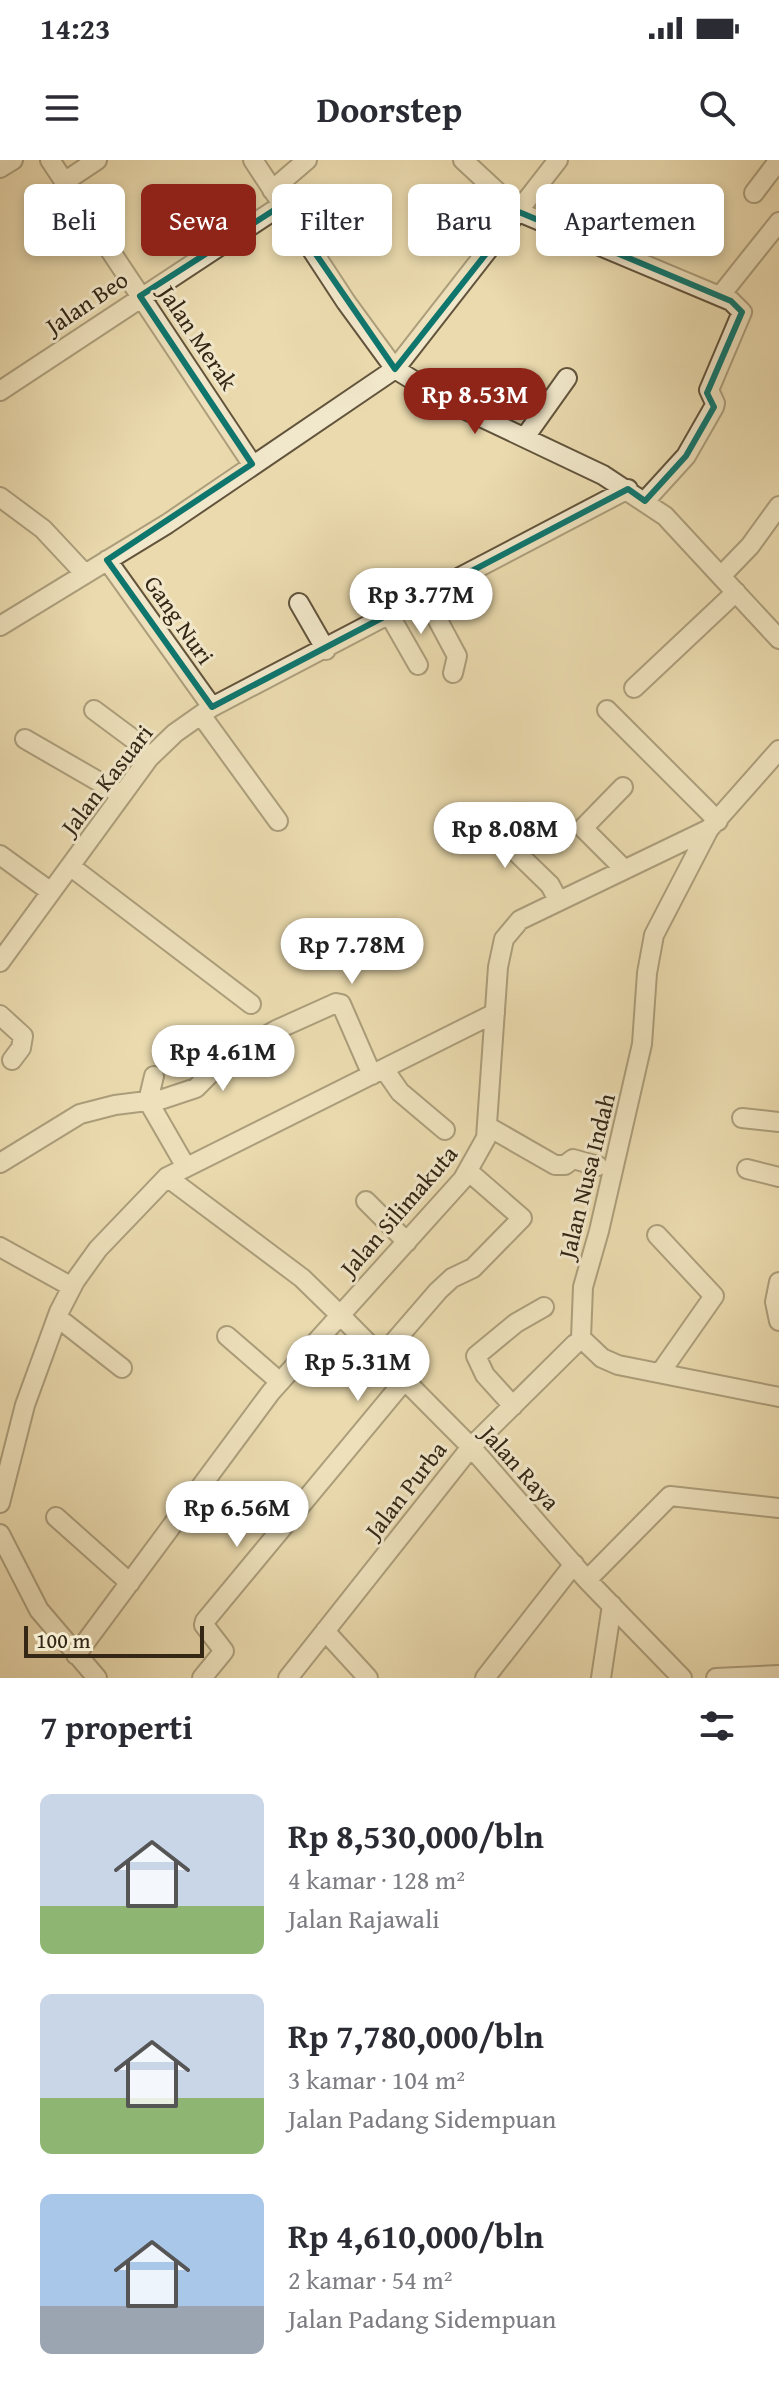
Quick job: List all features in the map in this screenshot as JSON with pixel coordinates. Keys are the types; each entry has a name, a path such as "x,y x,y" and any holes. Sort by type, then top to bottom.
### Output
{"street":[{"path":"0,168 13,160"},
{"name":"Jalan Merak","path":"50,160 252,464"},
{"path":"64,182 97,160"},
{"path":"253,160 272,189"},
{"name":"Jalan Beo","path":"288,184 307,160"},
{"path":"463,160 489,184"},
{"path":"520,211 558,160"},
{"path":"754,193 779,160"},
{"name":"Jalan Beo","path":"0,391 140,296 272,201"},
{"path":"520,212 720,296 742,312 709,390 715,403 686,456 645,501"},
{"path":"720,296 779,222"},
{"path":"317,256 395,369 447,401 628,489 665,516 779,639"},
{"path":"0,626 167,524 395,369 484,256"},
{"path":"525,437 567,378"},
{"name":"Jalan Kasuari","path":"0,962 149,758 175,733 207,711 628,489"},
{"path":"0,497 43,529 85,574"},
{"path":"721,576 750,546 779,506"},
{"name":"Gang Nuri","path":"107,560 278,821"},
{"path":"634,688 736,592"},
{"path":"426,598 457,656 453,673"},
{"path":"299,603 326,650"},
{"path":"390,616 418,665"},
{"path":"94,710 133,739 149,758"},
{"path":"607,710 714,825 779,750"},
{"path":"25,739 122,795"},
{"path":"623,787 583,828 624,869"},
{"path":"483,820 550,885 558,900"},
{"name":"Jalan Silimakuta","path":"76,1655 280,1382 468,1171 486,1138 504,939 520,920 714,825"},
{"name":"Jalan Nusa Indah","path":"714,825 654,935 647,973 642,1044 632,1096 583,1287 581,1338 610,1362 779,1397"},
{"path":"0,855 51,892"},
{"path":"70,866 251,1004"},
{"path":"0,1163 80,1114 196,1088 226,1058 276,1030 336,1003 341,1004 378,1072 445,1130"},
{"path":"0,1503 8,1432 72,1287 98,1249 167,1177 495,1013"},
{"path":"0,1015 23,1036 21,1048 12,1060"},
{"path":"154,1076 148,1101 186,1167"},
{"path":"742,1118 779,1122"},
{"path":"487,1126 555,1165 565,1165 573,1159 598,1166"},
{"path":"747,1169 779,1177"},
{"path":"381,1357 438,1291 452,1278 473,1268 522,1218 468,1171"},
{"name":"Jalan Raya","path":"167,1177 302,1278 471,1447 587,1580 682,1678"},
{"path":"366,1201 407,1242"},
{"path":"657,1235 714,1296 660,1373"},
{"path":"0,1247 72,1287"},
{"path":"779,1282 775,1302 779,1321"},
{"path":"513,1406 485,1375 476,1356 516,1323 544,1307"},
{"path":"57,1317 122,1368"},
{"path":"227,1336 280,1382"},
{"name":"Jalan Purba","path":"288,1678 471,1447 575,1344"},
{"path":"202,1678 224,1651 204,1625 205,1621 404,1381"},
{"path":"587,1580 670,1496 779,1508"},
{"path":"56,1517 130,1583"},
{"path":"0,1534 21,1582 39,1610 97,1678"},
{"path":"485,1678 574,1564"},
{"path":"601,1678 612,1605"},
{"path":"325,1631 368,1678"},
{"path":"716,1678 779,1675"}],"highlighted area":[{"path":"282,205 395,369 519,212 731,301 742,312 707,393 714,407 686,456 645,501 628,489 212,707 107,560 252,464 140,296"}]}
